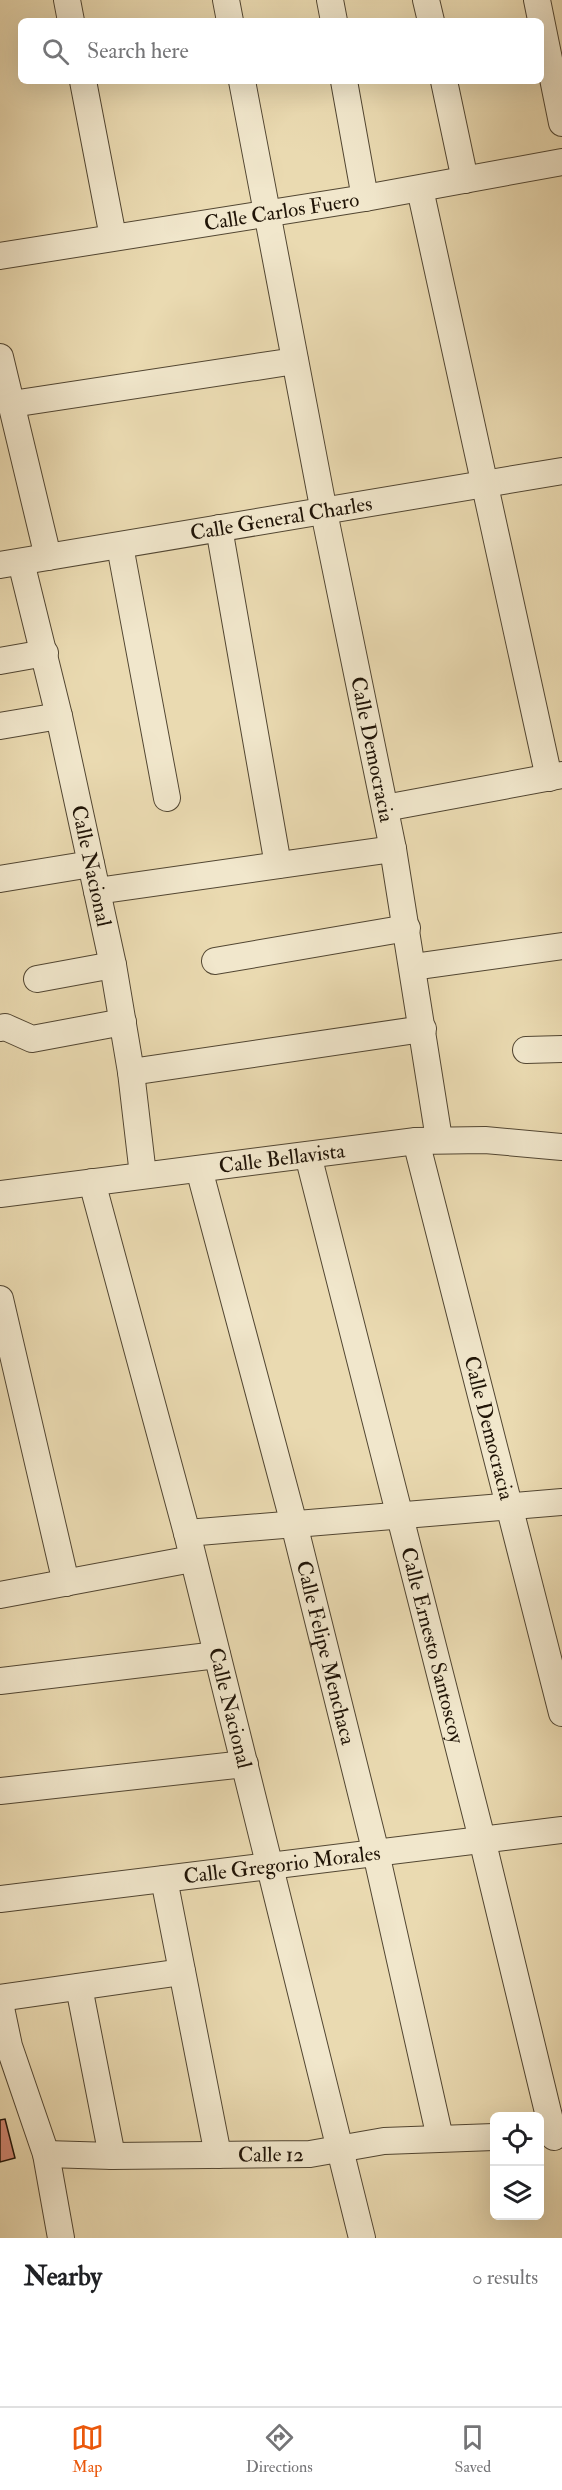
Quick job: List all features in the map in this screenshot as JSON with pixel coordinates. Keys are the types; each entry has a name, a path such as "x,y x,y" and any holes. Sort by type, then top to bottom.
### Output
{"street":[{"path":"67,0 70,18"},
{"path":"226,0 229,18"},
{"path":"330,0 333,18"},
{"path":"426,0 430,18"},
{"path":"537,0 541,18"},
{"path":"544,34 562,123"},
{"path":"83,84 113,237"},
{"name":"Calle Democracia","path":"243,84 324,512 385,808 407,928 423,1029 428,1140 510,1507 562,1713"},
{"path":"345,84 365,198"},
{"path":"445,84 465,180"},
{"name":"Calle Carlos Fuero","path":"0,256 420,189 562,162"},
{"path":"385,808 556,776 485,484 420,189"},
{"path":"0,357 48,557"},
{"path":"12,404 295,361"},
{"name":"Calle General Charles","path":"10,564 562,471"},
{"path":"219,528 278,865"},
{"path":"120,546 167,798"},
{"name":"Calle Nacional","path":"10,564 45,653 59,716 113,965 131,1072 143,1175"},
{"path":"0,661 45,653"},
{"path":"0,726 59,716"},
{"path":"97,891 393,849"},
{"path":"0,879 91,864"},
{"path":"215,961 407,928"},
{"path":"413,967 562,946"},
{"path":"37,979 113,965"},
{"path":"3,1027 32,1039 123,1022"},
{"path":"131,1072 423,1029"},
{"path":"526,1050 562,1049"},
{"name":"Calle Bellavista","path":"0,1194 428,1140 486,1140 562,1147"},
{"name":"Calle Ernesto Santoscoy","path":"308,1155 482,1839 552,2137"},
{"name":"Calle Felipe Menchaca","path":"199,1169 294,1524 376,1853 440,2138"},
{"name":"Calle Nacional","path":"92,1182 186,1533 362,2238"},
{"path":"0,1299 66,1583"},
{"path":"186,1533 562,1502"},
{"path":"0,1595 192,1559"},
{"path":"0,1681 217,1655"},
{"path":"0,1791 245,1764"},
{"name":"Calle Gregorio Morales","path":"0,1899 562,1830"},
{"path":"164,1879 218,2155"},
{"path":"0,1998 182,1972"},
{"path":"79,1987 112,2156"},
{"path":"0,2003 9,2046 46,2154 61,2238"},
{"name":"Calle 12","path":"46,2154 112,2156 310,2154 384,2141 490,2138"}],"building":[{"path":"5,2119 15,2158 0,2162 0,2120"}]}
